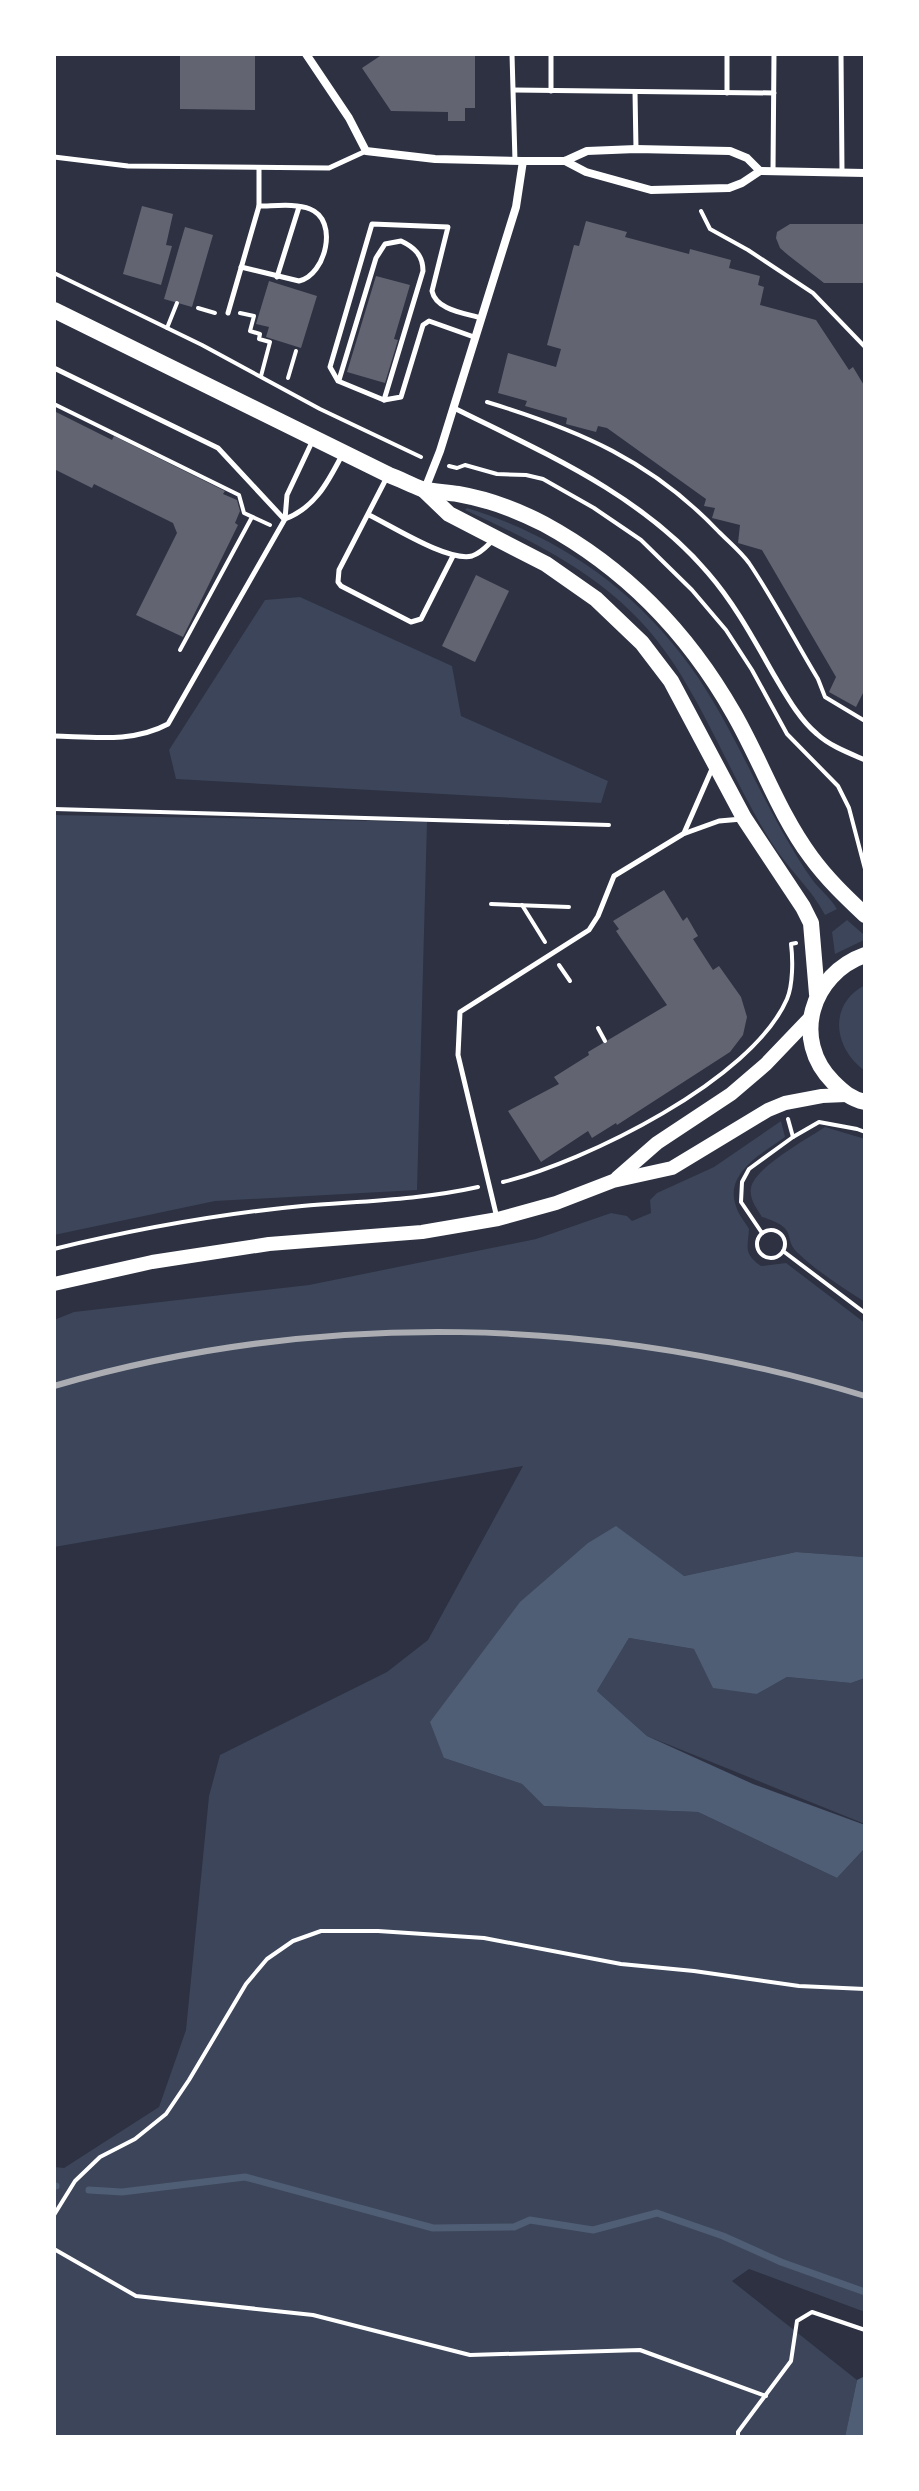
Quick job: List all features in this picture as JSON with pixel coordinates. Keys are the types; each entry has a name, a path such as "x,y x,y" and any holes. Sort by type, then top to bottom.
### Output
{"main road":[{"path":"54,310 389,475 424,490 476,498 512,509 543,523 608,565 651,602 683,636 714,680 810,856 865,915"},
{"path":"424,490 449,514 546,564 596,599 642,643 671,681 744,818 811,923 817,994"},
{"path":"859,1101 827,1076 816,1059 810,1018 817,994 831,975 850,960 865,955"},
{"path":"613,1181 657,1143 731,1094 766,1064 810,1018"},
{"path":"54,1284 152,1262 269,1244 422,1232 498,1219 556,1203 613,1181 672,1168 768,1110 785,1103 822,1096 859,1101"}],"street":[{"path":"306,54 349,118 366,151 435,159 519,161 565,161 587,151 730,151 747,158 760,171"},
{"path":"424,490 516,207 519,161"},
{"path":"565,161 586,172 651,190 729,188 760,171 865,173"}],"lane":[{"path":"512,54 519,161"},
{"path":"551,54 551,91"},
{"path":"727,54 727,93"},
{"path":"773,171 774,54"},
{"path":"841,54 842,172"},
{"path":"514,90 774,93"},
{"path":"635,92 636,149"},
{"path":"54,157 128,166 329,168 366,151"},
{"path":"228,313 259,206 259,169"},
{"path":"241,267 299,281 308,279 320,266 324,255 326,239 322,222 311,209 259,206"},
{"path":"277,277 299,207"},
{"path":"474,337 429,321 423,325 401,397 384,400 338,381 330,367 372,224 448,227 432,291 433,299 441,305 481,318"},
{"path":"338,381 376,258 385,244 401,241 413,247 421,257 423,271 384,400"},
{"path":"54,368 218,448 285,519"},
{"path":"453,408 593,478 663,527 708,572 740,616 790,702 816,734 842,751 865,760"},
{"path":"54,736 132,737 154,732 168,724 285,519 287,495 314,439"},
{"path":"285,519 301,513 314,502 343,453"},
{"path":"389,475 339,570 338,582 341,586 411,622 421,619 453,556"},
{"path":"369,515 453,556 471,556 482,552 496,538"},
{"path":"683,834 715,763"},
{"path":"498,1219 458,1055 460,1012 589,930 614,876 683,834 719,821 744,818"}],"path":[{"path":"701,211 710,229 813,293 865,347"},
{"path":"54,273 411,453"},
{"path":"167,328 177,303"},
{"path":"245,313 254,316 250,331 260,334 259,339 270,342 261,376"},
{"path":"288,378 296,351"},
{"path":"487,402 552,421 597,441 692,503 748,562 818,679 825,697 865,721"},
{"path":"54,404 239,495 244,513 279,529"},
{"path":"457,468 465,465"},
{"path":"180,650 252,517"},
{"path":"54,809 609,825"},
{"path":"491,904 569,907"},
{"path":"522,905 545,942"},
{"path":"54,1249 127,1231 221,1215 405,1199 488,1185 586,1154 657,1116 718,1076 751,1049 774,1023 790,992 791,944"},
{"path":"558,963 570,981"},
{"path":"598,1028 605,1041"},
{"path":"788,1117 793,1137"},
{"path":"762,1233 741,1202 742,1182 749,1169 793,1137 824,1121 865,1132"},
{"path":"774,1230 782,1235 785,1243 783,1251 770,1258 761,1254 757,1246 762,1233 774,1230"},
{"path":"783,1251 865,1313"},
{"path":"54,2215 75,2181 100,2157 135,2139 166,2114 246,1984 267,1959 293,1941 321,1931 378,1931 484,1938 621,1964 799,1986 865,1989"},
{"path":"54,2249 136,2296 313,2315 470,2355 640,2350 766,2396"},
{"path":"738,2437 738,2432 791,2361 797,2321 812,2312 865,2330"}],"shaded area":[{"path":"467,508 563,550 592,569 645,613 690,666 716,706 801,863 837,909 825,915 777,851 674,664 632,612 582,572 526,539 465,510"},
{"path":"300,597 452,666 461,716 608,781 601,803 176,779 169,750 265,600"},
{"path":"54,815 427,822 417,1190 215,1201 54,1235"},
{"path":"847,920 863,934 864,940 835,954 832,932"},
{"path":"865,985 865,1071 847,1051 839,1027 845,1004"},
{"path":"781,1121 785,1137 740,1174 734,1194 736,1206 749,1229 748,1250 755,1261 761,1266 786,1263 865,1323 865,1557 796,1552 684,1576 444,1758 522,1784 544,1806 698,1812 837,1878 865,1848 865,2312 749,2269 732,2281 857,2380 845,2437 54,2437 54,2167 64,2168 159,2107 186,2030 209,1796 220,1755 387,1672 428,1640 523,1466 54,1547 54,1320 74,1312 309,1285 536,1239 611,1213 627,1216 632,1221 651,1213 650,1200 657,1193 714,1167"},
{"path":"825,1127 865,1139 865,1302 799,1254 786,1230 762,1217 751,1196 754,1180 761,1172 782,1154"},
{"path":"616,1526 684,1576 796,1552 865,1557 865,1678 851,1683 787,1677 757,1694 713,1688 694,1649 629,1638 597,1691 647,1736 753,1784 865,1825 865,1848 837,1878 698,1812 544,1806 522,1784 444,1758 430,1722 520,1602 588,1543"},
{"path":"629,1638 694,1649 757,1694 787,1677 851,1683 865,1678 865,1824 647,1736 597,1691"},
{"path":"865,2376 865,2437 845,2437 857,2380"}],"building":[{"path":"180,54 255,56 255,110 180,109"},
{"path":"383,54 475,54 475,108 465,108 465,121 448,121 448,112 391,111 362,68"},
{"path":"142,206 173,214 166,245 172,246 161,285 123,274"},
{"path":"586,221 627,232 625,237 689,254 690,249 731,260 729,268 760,276 758,285 764,287 760,305 816,320 849,370 853,367 865,387 865,689 856,707 829,692 836,677 762,550 738,543 740,525 712,518 715,508 704,506 706,499 607,428 598,426 596,432 566,424 567,418 525,406 527,401 498,393 508,353 556,367 561,349 547,345 574,245 579,246"},
{"path":"790,224 865,224 865,283 824,283 788,255 780,248 776,238 777,232"},
{"path":"185,227 213,235 192,307 164,299"},
{"path":"376,276 410,285 385,383 347,372"},
{"path":"269,281 317,296 301,348 266,337 269,327 256,324"},
{"path":"54,411 112,440 114,436 225,491 223,494 237,500 240,511 235,523 238,525 183,637 136,615 177,533 173,523 94,484 92,488 54,469"},
{"path":"476,575 509,591 475,662 442,646"},
{"path":"664,890 683,921 687,917 698,936 693,939 713,970 719,966 741,997 747,1017 743,1035 730,1052 617,1125 592,1138 588,1131 541,1162 508,1111 559,1084 554,1077 589,1055 588,1052 667,1005 616,931 619,929 613,921"}],"waterway":[{"path":"89,2190 122,2192 245,2177 433,2228 514,2227 530,2220 593,2230 657,2213 865,2292"}],"railway":[{"path":"54,1386 154,1361 255,1344 358,1334 460,1332 563,1337 665,1350 766,1369 865,1396"}]}
